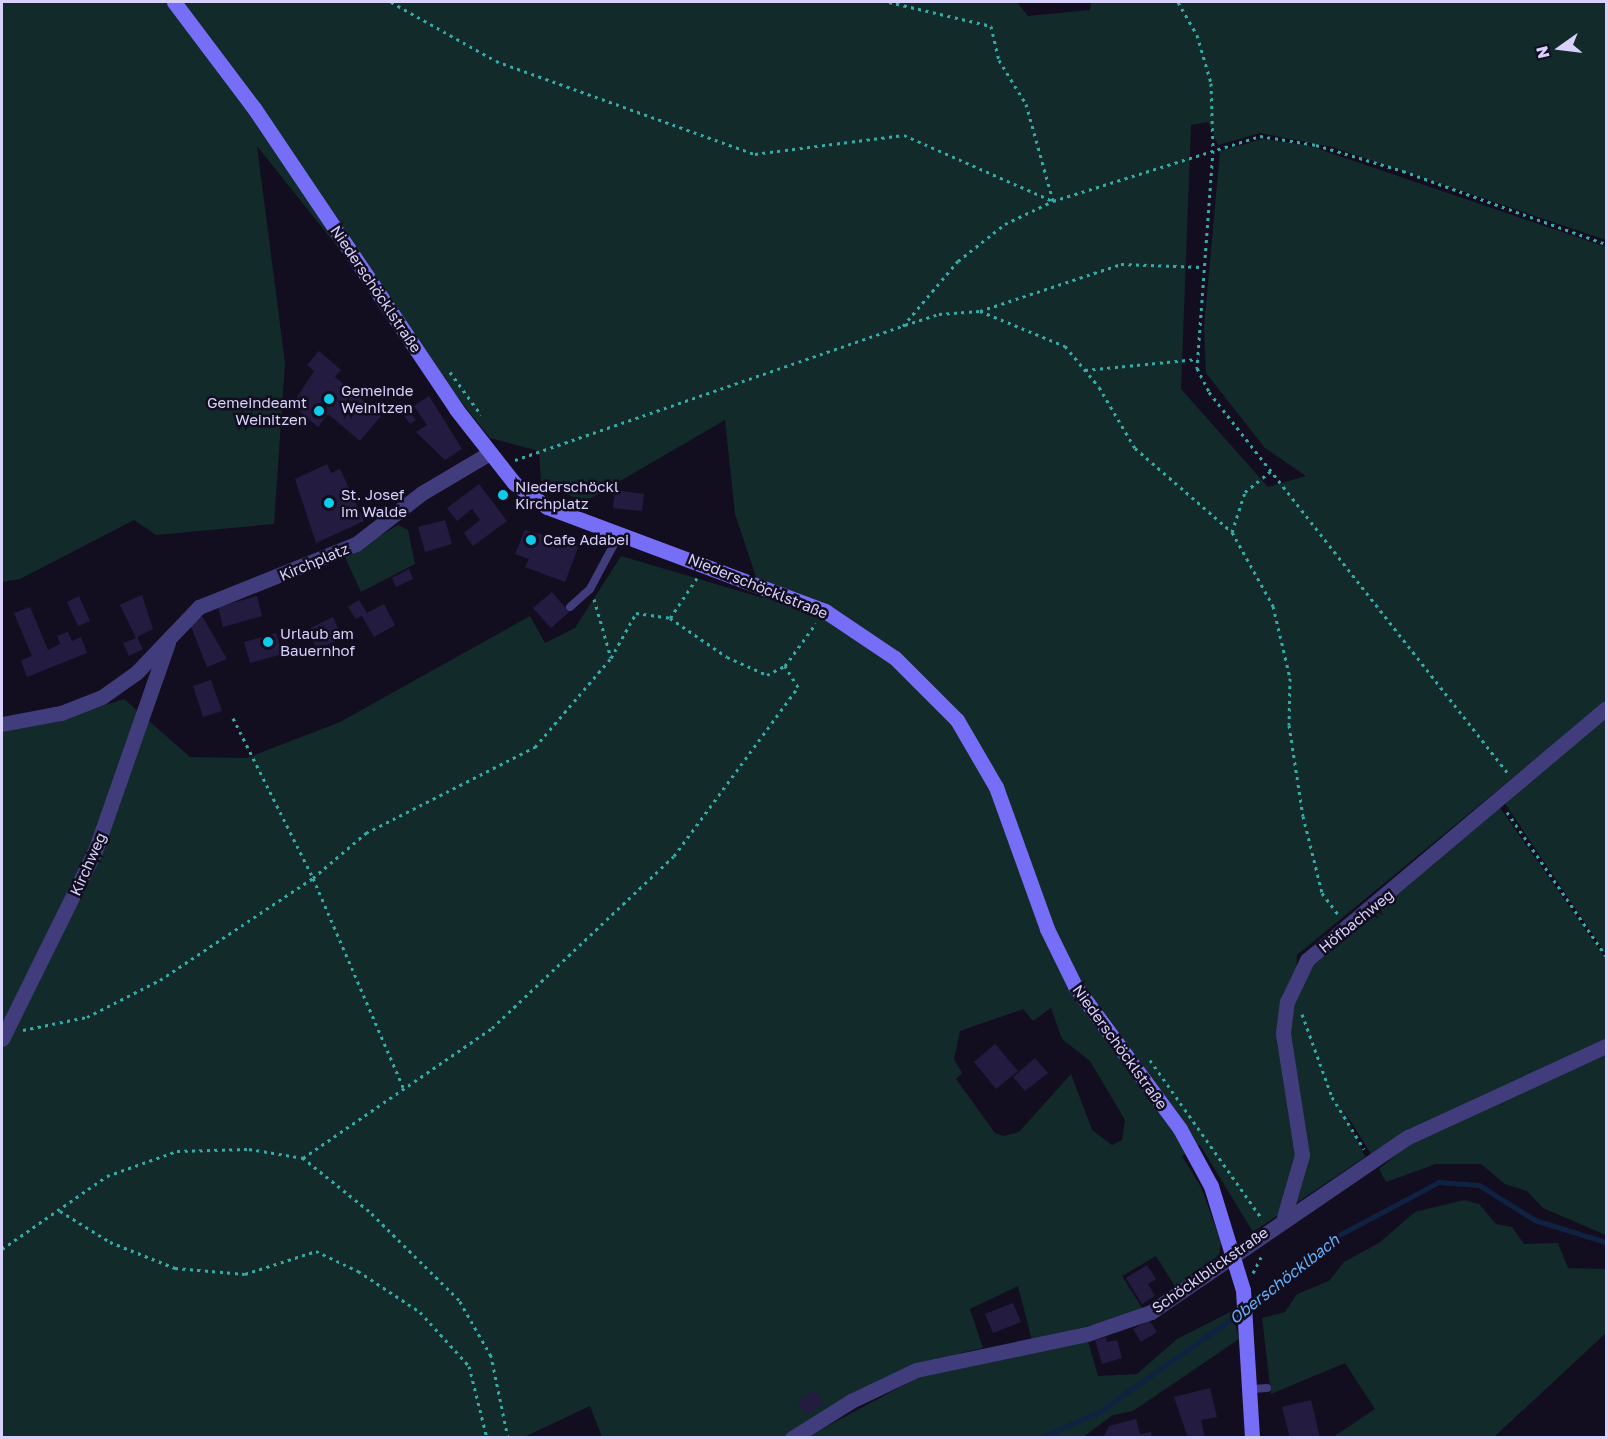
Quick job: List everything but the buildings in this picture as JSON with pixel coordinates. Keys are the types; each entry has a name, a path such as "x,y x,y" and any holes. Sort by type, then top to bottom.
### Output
{"main road":[{"name":"Niederschöcklstraße","path":"174,2 254,108 488,454 530,498 825,611 895,658 957,720 996,787 1047,929 1074,986 1180,1130 1211,1186 1247,1284 1250,1335 1259,1388 1252,1437"}],"street":[{"name":"Kirchplatz","path":"2,724 61,713 102,698 137,672 199,607 356,544 422,493 488,454"},
{"name":"Kirchweg","path":"3,1036 95,852 158,682 168,642"},
{"path":"137,672 158,682"},
{"name":"Höfbachweg","path":"1284,1217 1302,1155 1283,1033 1292,986 1307,960 1606,708"},
{"name":"Schöcklblickstraße","path":"792,1437 916,1370 1134,1319 1180,1295 1284,1217 1371,1161 1444,1118 1606,1046"}],"lane":[{"path":"570,606 590,589 620,533"}],"path":[{"path":"391,2 496,61 755,154 904,135 1053,201"},
{"path":"889,2 991,26 999,60 1026,104 1053,201"},
{"path":"1178,2 1205,54 1213,150 1202,267 1197,359 1209,392 1273,469 1515,783"},
{"path":"903,326 958,261 1005,224 1053,201 1260,136 1316,145 1606,244"},
{"path":"517,470 510,463 939,314 980,311 1120,264 1202,267"},
{"path":"980,311 1065,346 1085,370 1135,448 1232,532 1273,606 1290,678 1289,725 1303,816 1322,892 1348,926"},
{"path":"1085,370 1197,359"},
{"path":"1232,532 1245,492 1273,469"},
{"path":"670,618 705,564"},
{"path":"590,589 611,658"},
{"path":"3,1036 87,1017 160,980 313,878 366,833 535,747 611,658 636,613 670,618 727,657 767,675 785,666 825,611"},
{"path":"303,1158 403,1087 492,1028 674,856 798,687 785,666"},
{"path":"233,718 313,878 403,1087"},
{"path":"1497,799 1606,956"},
{"path":"1292,986 1332,1097 1371,1161"},
{"path":"1148,1058 1268,1229 1270,1241 1247,1284"},
{"path":"2,1249 60,1211 107,1176 177,1151 249,1149 303,1158 369,1211 459,1300 491,1356 508,1437"},
{"path":"60,1211 110,1242 175,1268 245,1274 316,1251 358,1272 420,1312 469,1366 486,1437"}],"green space":[{"path":"2,2 1017,2 1028,16 1090,10 1091,2 1606,2 1606,240 1332,147 1260,133 1218,145 1208,122 1191,125 1181,389 1268,487 1306,476 1265,448 1206,373 1204,328 1220,151 1263,139 1307,145 1606,247 1606,701 1297,955 1296,981 1498,805 1606,959 1606,1040 1371,1154 1343,1109 1365,1157 1253,1232 1200,1145 1182,1156 1201,1187 1221,1242 1219,1255 1176,1288 1156,1256 1122,1276 1144,1311 1032,1341 1018,1286 970,1309 983,1348 961,1353 786,1437 602,1437 590,1406 522,1438 2,1437 2,729 62,719 124,699 190,757 247,758 340,722 530,616 545,643 575,628 621,556 763,598 735,514 725,420 584,502 541,481 539,451 490,438 257,146 285,363 274,524 156,535 134,520 20,579 2,582","holes":["1051,1008 1062,1039 1090,1061 1125,1120 1122,1140 1112,1145 1092,1130 1071,1074 1019,1132 1004,1136 995,1133 956,1079 962,1073 954,1059 960,1031 1023,1009 1033,1021"]},
{"path":"398,525 408,530 415,564 361,592 345,557"},
{"path":"1606,717 1606,954 1504,802"},
{"path":"1606,1055 1606,1235 1543,1208 1527,1191 1505,1184 1481,1164 1436,1164 1386,1182 1379,1169 1408,1145"},
{"path":"1464,1200 1479,1204 1496,1224 1512,1227 1524,1244 1558,1243 1568,1268 1606,1269 1606,1333 1494,1437 1333,1437 1375,1409 1345,1363 1271,1394 1262,1318 1285,1312 1297,1294 1329,1281 1344,1262 1379,1243 1415,1212"},
{"path":"1232,1311 1239,1339 1133,1411 1113,1415 1083,1437 805,1438 919,1377 1088,1341 1098,1376 1137,1374 1177,1339"}],"waterway":[{"name":"Oberschöcklbach","path":"1247,1308 1328,1241 1439,1182 1479,1185 1535,1220 1606,1242"},
{"name":"Oberschöcklbach","path":"1040,1438 1099,1412 1240,1313"}],"place":[{"name":"Gemeinde Weinitzen","path":"329,399"},
{"name":"Gemeindeamt Weinitzen","path":"319,411"},
{"name":"Niederschöckl Kirchplatz","path":"503,495"},
{"name":"St. Josef im Walde","path":"329,503"},
{"name":"Cafe Adabei","path":"531,540"},
{"name":"Urlaub am Bauernhof","path":"268,642"}]}
